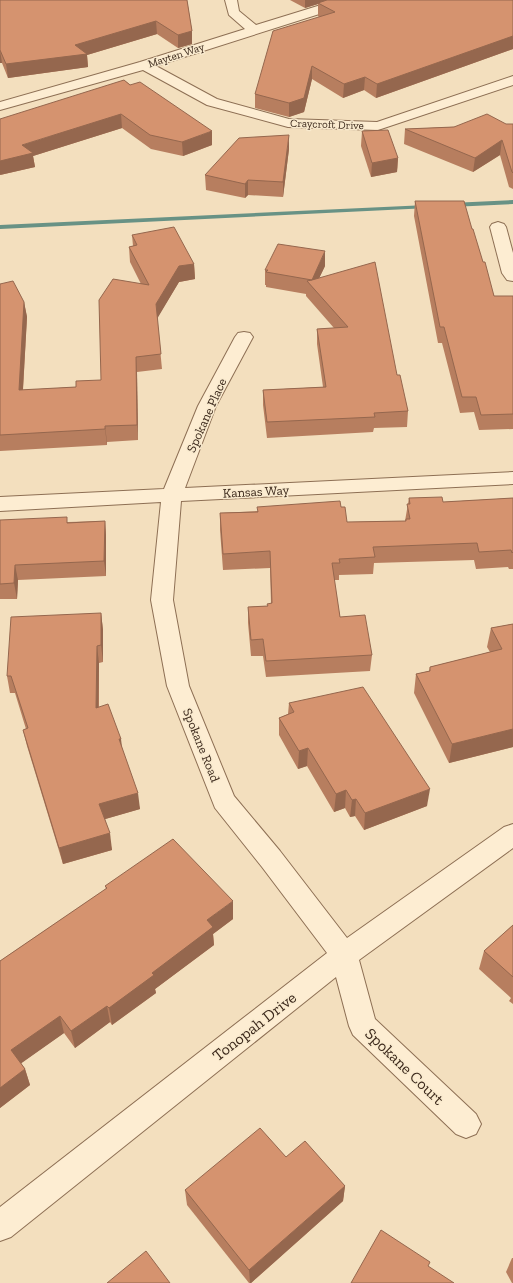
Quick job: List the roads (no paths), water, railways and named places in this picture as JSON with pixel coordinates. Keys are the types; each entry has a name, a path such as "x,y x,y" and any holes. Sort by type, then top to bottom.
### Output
{"street":[{"path":"231,0 233,12 254,30"},
{"name":"Mayten Way","path":"0,106 145,66 350,0"},
{"name":"Craycroft Drive","path":"145,66 212,102 288,123 378,126 513,80"},
{"path":"498,86 513,94"},
{"path":"498,227 510,273 513,276"},
{"name":"Spokane Place","path":"172,495 207,406 244,337"},
{"name":"Kansas Way","path":"0,504 513,478"},
{"name":"Spokane Road","path":"172,495 162,600 178,686 224,801 271,859 344,955"},
{"name":"Tonopah Drive","path":"0,1226 344,955 513,834"},
{"name":"Spokane Court","path":"344,955 363,1026 466,1124"}],"waterway":[{"path":"451,205 513,202"},
{"path":"0,227 427,207"}]}
